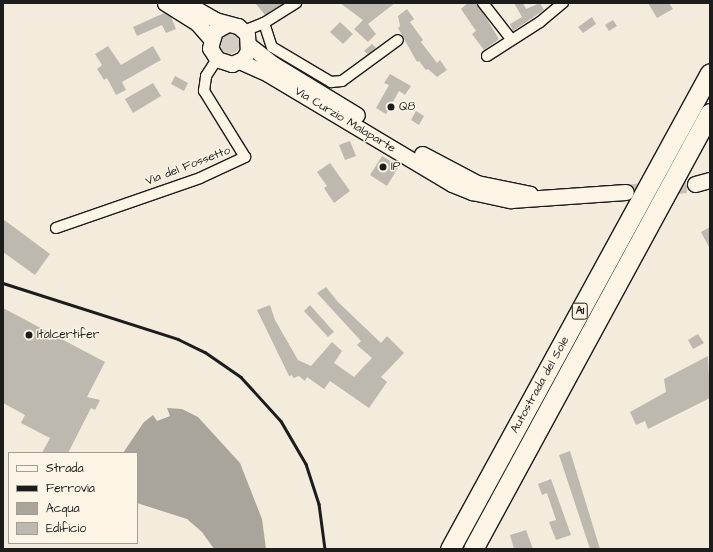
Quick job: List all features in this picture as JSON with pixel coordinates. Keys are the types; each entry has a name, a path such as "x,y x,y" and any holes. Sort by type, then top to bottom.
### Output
{"highway":[{"name":"Autostrada del Sole","path":"450,549 710,73"},
{"name":"Autostrada del Sole","path":"473,549 710,113"}],"street":[{"path":"165,3 198,24 211,39"},
{"path":"186,3 226,25 238,26 244,30 250,46 246,55 239,62"},
{"path":"244,30 264,23 296,3"},
{"path":"483,3 510,39"},
{"path":"487,56 510,39 540,22 563,3"},
{"path":"264,23 267,37 272,47 331,82 342,81 398,40"},
{"path":"217,59 212,52 211,39 215,31 226,25"},
{"name":"Via Curzio Malaparte","path":"250,46 273,64 456,174 477,183 542,198"},
{"name":"Via Curzio Malaparte","path":"217,59 228,64 239,62 268,74 461,189 494,199 542,198 626,192"},
{"name":"Via del Fossetto","path":"56,228 200,178 245,157 204,91 206,76 217,59"},
{"path":"695,184 710,180"}],"shaded area":[{"path":"230,34 237,37 240,44 237,51 230,54 223,51 220,44 223,37"}],"water":[{"path":"167,408 182,409 198,417 240,463 262,519 266,549 214,549 202,532 187,519 138,503 138,452 124,452 144,422 153,415 157,421 170,416"}],"building":[{"path":"255,3 284,3 265,15"},
{"path":"340,3 395,3 368,24 376,34 368,42 354,29 363,20"},
{"path":"468,3 477,3 499,39 484,50 472,34 476,31 461,9"},
{"path":"514,3 523,3 526,9 540,3 544,10 513,31 510,24 522,17"},
{"path":"648,3 669,3 673,9 657,18"},
{"path":"407,9 414,19 410,22 423,40 421,42 437,63 440,60 447,70 437,77 428,69 426,70 419,61 417,62 398,28 400,26 398,16"},
{"path":"164,13 171,17 176,29 166,33 162,25 137,36 133,27"},
{"path":"592,17 596,24 583,33 578,27"},
{"path":"613,20 617,26 609,31 605,25"},
{"path":"340,22 353,34 343,44 330,32"},
{"path":"372,44 376,48 368,54 364,51"},
{"path":"108,46 121,65 153,46 161,60 122,82 126,90 116,95 107,78 104,80 97,69 102,65 95,54"},
{"path":"390,74 411,86 405,95 399,91 386,114 376,108 389,85 384,83"},
{"path":"175,76 188,83 184,91 171,84"},
{"path":"153,83 161,96 133,113 125,99"},
{"path":"416,111 424,116 419,125 411,120"},
{"path":"350,141 356,156 345,160 339,145"},
{"path":"382,156 399,166 387,186 370,175"},
{"path":"330,163 350,191 334,203 324,188 327,186 317,172"},
{"path":"3,219 50,254 35,275 3,252"},
{"path":"710,227 710,249 701,232"},
{"path":"326,287 338,302 381,343 387,336 404,353 381,377 387,382 369,408 330,381 324,389 307,377 305,381 299,376 293,378 292,375 289,376 257,310 270,305 275,320 298,360 311,366 332,342 342,351 334,363 354,377 372,358 357,345 361,341 317,293"},
{"path":"310,305 334,332 328,337 304,311"},
{"path":"3,308 105,362 87,397 100,400 95,410 91,408 69,452 43,452 50,438 21,423 25,415 3,403"},
{"path":"698,334 704,343 693,349 688,340"},
{"path":"708,356 710,398 648,429 645,421 636,425 630,412 666,392 664,379"},
{"path":"570,451 600,549 590,549 559,455"},
{"path":"551,479 571,535 556,540 549,522 556,520 547,493 542,495 538,484"},
{"path":"526,530 533,549 514,549 510,535"}],"tunnel":[{"path":"626,192 695,184"}],"railway":[{"path":"3,283 178,339 205,352 241,377 281,421 306,464 319,504 325,549"}],"place":[{"name":"Q8","path":"391,107"},
{"name":"IP","path":"383,167"},
{"name":"Italcertifer","path":"29,335"}]}
